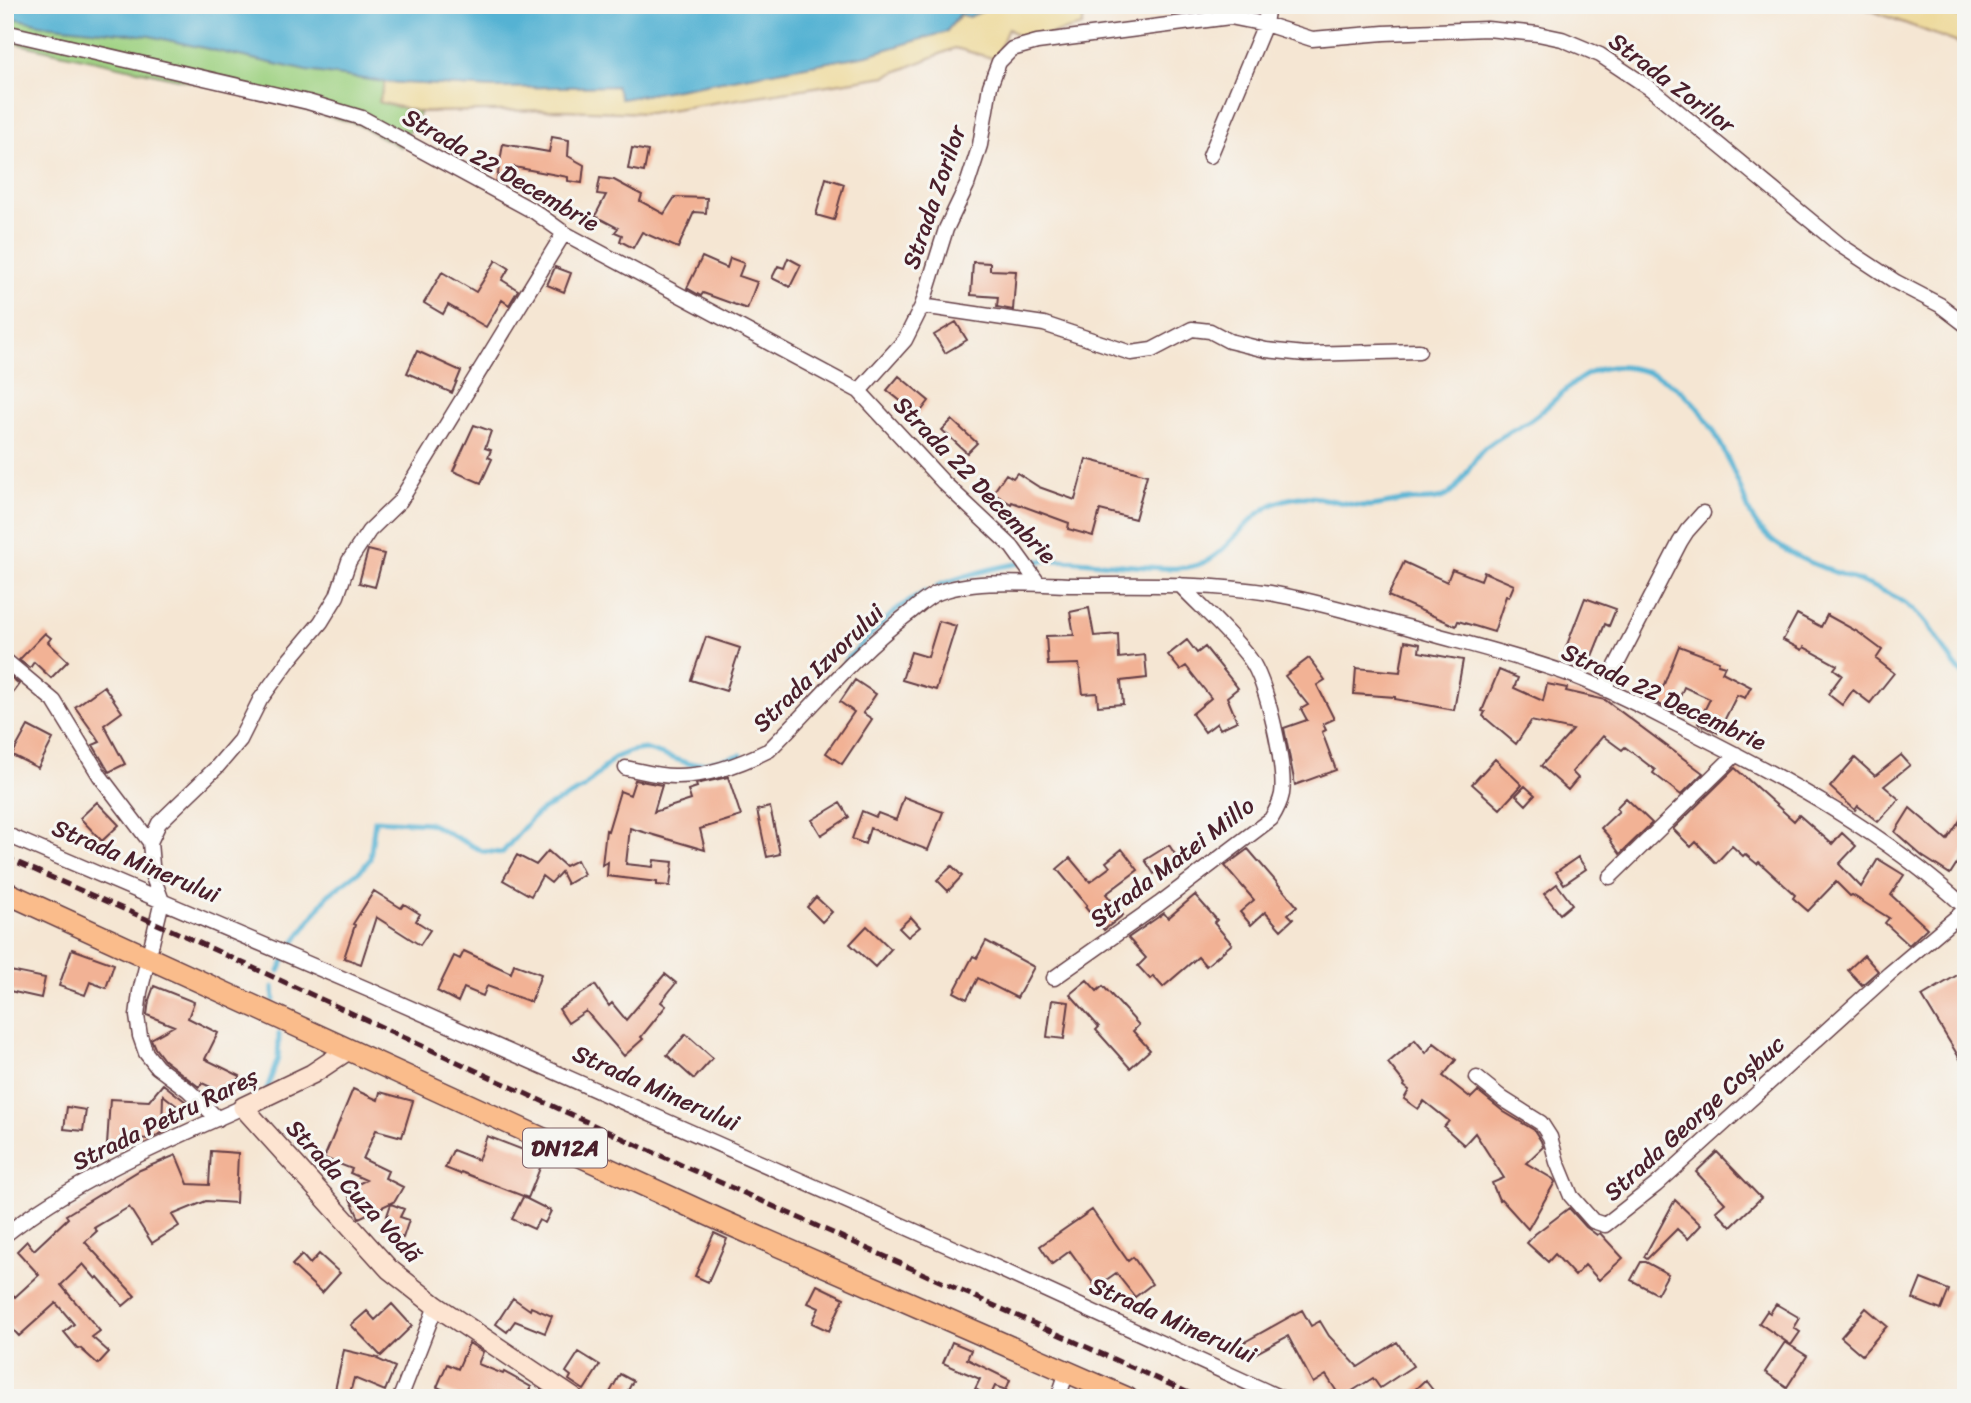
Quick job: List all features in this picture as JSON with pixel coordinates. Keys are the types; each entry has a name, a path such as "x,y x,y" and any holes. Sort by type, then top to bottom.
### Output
{"main road":[{"name":"DN12A","path":"5,892 722,1221 1127,1398"}],"street":[{"path":"1210,156 1265,24 1268,5"},
{"name":"Strada Zorilor","path":"859,391 905,340 922,306 946,229 967,185 980,145 999,62 1012,49 1037,42 1230,18 1265,24 1312,39 1487,29 1538,34 1583,47 1625,71 1677,109 1757,179 1840,245 1896,282 1940,305 1966,325"},
{"name":"Strada 22 Decembrie","path":"5,32 362,117 535,212 564,233 859,391 943,482 1012,547 1038,583 1180,585 1267,593 1326,606 1526,661 1604,689 1790,782 1850,819 1927,875 1966,909"},
{"path":"149,842 159,823 216,768 240,740 260,700 321,622 337,596 349,561 369,531 400,501 564,233"},
{"path":"922,306 1044,324 1131,353 1152,350 1192,329 1210,331 1228,341 1266,350 1306,354 1419,351"},
{"path":"1604,689 1686,531 1703,513"},
{"name":"Strada Izvorului","path":"626,768 675,776 707,773 752,758 769,750 849,666 897,622 934,594 973,584 1038,583"},
{"name":"Strada Matei Millo","path":"1054,978 1159,904 1271,819 1278,809 1283,778 1272,718 1260,674 1250,658 1180,585"},
{"path":"5,660 54,701 100,776 149,842 153,877 162,901 140,992 137,1016 146,1053 157,1067 180,1083 218,1119"},
{"path":"1610,877 1736,754"},
{"name":"Strada Minerului","path":"5,834 943,1244 1282,1398"},
{"name":"Strada George Coșbuc","path":"1476,1078 1541,1123 1550,1137 1571,1196 1593,1221 1605,1225 1656,1185 1889,974 1966,909"},
{"name":"Strada Petru Rareș","path":"5,1235 40,1210 110,1170 312,1074 348,1050"},
{"name":"Strada Cuza Vodă","path":"243,1107 389,1269 436,1306 573,1398"},
{"path":"400,1398 436,1306"},
{"path":"1058,1398 1067,1372"}],"green space":[{"path":"5,16 45,25 150,36 307,71 385,82 379,102 420,112 401,147 355,123 242,93 5,41"}],"sand":[{"path":"996,5 1087,5 1082,26 1024,41 1008,28 996,59 955,48 886,76 649,113 561,110 420,112 379,102 385,82 495,88 616,86 622,99 867,55 946,32 961,14 969,17"},
{"path":"1856,5 1922,5 1966,19 1966,46"}],"water":[{"path":"5,5 996,5 969,17 960,14 946,32 867,55 621,99 616,86 495,88 385,82 307,71 150,36 45,25 5,16"}],"building":[{"path":"552,137 569,140 568,156 584,165 582,183 568,181 568,177 514,167 511,182 497,179 503,144 549,152"},
{"path":"632,148 648,151 644,172 628,169"},
{"path":"600,178 614,180 642,195 640,201 664,214 675,197 707,198 706,213 694,212 678,248 642,232 633,248 620,241 622,235 615,232 618,228 595,216 606,195 597,194"},
{"path":"826,178 844,184 834,220 816,215"},
{"path":"702,257 727,268 730,258 744,263 739,276 757,282 747,309 703,293 701,296 687,288"},
{"path":"788,258 801,265 790,287 772,278 778,266 784,268"},
{"path":"496,260 509,268 502,280 518,290 509,305 502,300 486,327 448,305 443,314 424,303 442,272 476,292"},
{"path":"973,262 990,263 990,270 1016,271 1013,310 997,307 998,297 971,295"},
{"path":"555,267 571,273 564,292 547,285"},
{"path":"956,322 967,340 945,353 934,335"},
{"path":"417,351 461,371 452,393 407,373"},
{"path":"899,376 929,401 918,415 887,390"},
{"path":"952,420 977,443 967,453 942,430"},
{"path":"474,425 491,431 485,448 491,450 488,457 492,459 481,483 453,471"},
{"path":"1086,459 1147,475 1135,519 1100,510 1093,536 1068,529 1069,523 1012,502 1011,504 993,493 1006,474 1013,478 1017,473 1039,487 1075,500"},
{"path":"368,550 384,554 375,587 359,583"},
{"path":"1404,562 1447,582 1452,569 1481,580 1484,572 1514,585 1509,597 1506,596 1494,632 1458,621 1456,626 1388,596"},
{"path":"1585,598 1616,609 1609,626 1605,624 1590,661 1565,650"},
{"path":"1089,608 1094,636 1118,634 1119,658 1145,655 1147,678 1121,681 1123,704 1098,706 1097,693 1083,694 1079,664 1048,665 1046,636 1074,635 1070,612"},
{"path":"1797,614 1821,627 1827,615 1858,632 1882,650 1876,659 1894,673 1870,703 1853,690 1842,705 1828,694 1842,675 1834,669 1837,665 1804,647 1802,650 1783,640"},
{"path":"939,621 956,626 936,690 902,680 911,652 928,657"},
{"path":"45,633 51,638 48,642 68,661 51,678 34,662 30,668 19,660"},
{"path":"706,637 740,648 726,691 691,680"},
{"path":"1187,640 1197,653 1205,647 1238,688 1227,697 1237,721 1220,729 1217,723 1205,732 1192,714 1211,698 1186,666 1180,670 1168,655"},
{"path":"1405,641 1420,644 1419,652 1463,660 1454,710 1395,697 1354,694 1356,668 1400,672"},
{"path":"1679,646 1719,661 1718,664 1725,666 1722,672 1751,687 1745,698 1737,695 1718,733 1698,723 1710,699 1684,687 1674,712 1647,698 1651,688 1661,692"},
{"path":"1309,658 1325,680 1317,685 1334,719 1323,724 1326,730 1322,732 1336,770 1295,785 1284,728 1307,720 1301,709 1308,705 1285,676"},
{"path":"1499,670 1518,678 1514,688 1543,701 1547,684 1605,700 1703,773 1681,795 1625,747 1622,750 1603,736 1572,772 1578,778 1568,790 1541,766 1573,730 1531,721 1516,744 1483,716 1485,712 1482,711"},
{"path":"5,674 19,684 5,703"},
{"path":"855,680 876,694 863,713 872,719 842,764 826,753 854,712 840,702"},
{"path":"104,686 122,712 104,725 125,764 109,772 93,745 100,742 75,707"},
{"path":"28,726 53,739 38,768 12,755"},
{"path":"1901,755 1910,765 1884,786 1899,799 1878,822 1858,806 1855,810 1830,787 1855,758 1875,776"},
{"path":"1495,759 1522,785 1500,809 1472,784"},
{"path":"1735,768 1794,821 1799,815 1832,844 1842,833 1856,846 1839,864 1861,887 1878,859 1904,875 1891,895 1927,928 1909,945 1885,923 1889,918 1850,896 1836,882 1808,911 1793,898 1795,895 1759,862 1757,864 1745,854 1743,856 1732,846 1716,863 1696,842 1691,847 1673,829"},
{"path":"728,777 741,816 700,829 705,850 630,828 626,864 653,867 654,860 673,862 670,886 607,876 608,862 602,865 606,830 608,831 620,791 630,795 635,780 662,785 654,812 691,800 688,790 697,787 696,784"},
{"path":"1525,786 1535,795 1526,805 1516,795"},
{"path":"904,797 943,812 928,850 870,828 865,844 852,839 862,811 876,817 878,813 896,820"},
{"path":"1626,798 1652,823 1620,854 1601,828 1619,811 1616,808"},
{"path":"97,802 119,825 102,841 80,818"},
{"path":"840,803 849,817 821,835 812,820"},
{"path":"770,807 780,854 767,857 757,810"},
{"path":"1910,808 1947,840 1966,811 1966,849 1950,874 1922,856 1895,832"},
{"path":"1169,845 1178,859 1154,874 1145,860"},
{"path":"1122,849 1138,870 1106,894 1123,915 1104,930 1057,869 1070,858 1090,882 1110,867 1106,862"},
{"path":"1248,849 1297,906 1288,914 1293,919 1281,930 1265,912 1251,925 1240,912 1254,900 1225,866"},
{"path":"548,851 565,866 577,860 584,874 567,884 561,872 551,883 542,876 531,896 503,880 517,855 536,865"},
{"path":"1578,857 1586,869 1564,884 1556,872"},
{"path":"952,866 962,876 948,891 937,880"},
{"path":"1557,884 1572,904 1560,914 1544,894"},
{"path":"374,891 401,908 404,904 420,914 416,921 430,930 420,945 376,917 361,964 344,958 355,925 353,924"},
{"path":"1195,895 1217,920 1214,923 1232,944 1206,966 1198,957 1163,987 1153,976 1150,979 1138,966 1146,958 1128,938 1164,913 1168,918"},
{"path":"816,897 832,912 822,922 807,907"},
{"path":"911,917 920,927 908,937 899,928"},
{"path":"867,926 891,949 875,967 850,944"},
{"path":"986,941 1034,967 1017,998 978,978 967,999 954,992 973,956 977,958"},
{"path":"72,949 114,964 106,988 90,982 85,995 59,986"},
{"path":"464,951 511,973 514,964 541,974 531,1002 487,986 483,996 464,988 458,1002 437,991 454,956 460,959"},
{"path":"1864,955 1878,971 1862,985 1848,970"},
{"path":"5,970 45,978 41,998 5,990"},
{"path":"1966,970 1966,1069 1922,996"},
{"path":"665,974 676,983 661,1002 666,1006 641,1037 643,1039 624,1056 586,1011 568,1023 559,1009 595,985 609,1006 612,1003 626,1020"},
{"path":"1087,980 1097,991 1103,986 1139,1025 1133,1031 1150,1050 1130,1068 1096,1030 1099,1027 1070,994"},
{"path":"154,986 194,1002 188,1018 218,1033 205,1059 240,1076 230,1096 202,1083 199,1087 164,1060 155,1048 151,1039 174,1026 147,1015"},
{"path":"1052,1000 1069,1002 1064,1039 1047,1037"},
{"path":"686,1034 713,1058 694,1079 667,1055"},
{"path":"1415,1040 1426,1053 1434,1043 1456,1060 1443,1076 1471,1098 1478,1091 1504,1112 1534,1130 1541,1141 1543,1147 1526,1163 1555,1182 1528,1229 1501,1199 1499,1200 1492,1183 1504,1178 1475,1133 1464,1145 1444,1127 1449,1121 1424,1101 1418,1109 1404,1099 1409,1090 1388,1063"},
{"path":"163,1084 186,1102 181,1109 163,1095 162,1133 149,1139 121,1137 120,1146 107,1145 110,1099 149,1101"},
{"path":"353,1089 378,1100 380,1092 413,1101 402,1137 376,1130 363,1159 388,1171 385,1178 403,1187 395,1201 359,1218 346,1190 366,1180 350,1173 352,1169 324,1158"},
{"path":"67,1107 86,1110 83,1131 64,1129"},
{"path":"487,1136 544,1158 528,1198 445,1168 453,1150 478,1160"},
{"path":"211,1151 238,1153 236,1203 206,1201 172,1215 179,1226 152,1243 129,1207 94,1228 97,1231 85,1242 135,1296 123,1306 83,1264 61,1285 100,1331 92,1337 109,1352 98,1364 78,1349 64,1332 74,1324 56,1303 19,1336 5,1321 5,1286 15,1297 39,1275 17,1251 27,1241 34,1250 68,1218 66,1215 140,1170 176,1155 188,1184 209,1185"},
{"path":"1717,1152 1761,1198 1731,1227 1716,1211 1725,1203 1696,1172"},
{"path":"523,1197 551,1211 545,1223 539,1220 534,1229 512,1219"},
{"path":"1675,1200 1701,1225 1688,1239 1677,1229 1647,1259 1644,1257"},
{"path":"391,1204 404,1209 400,1217 409,1220 403,1238 382,1230"},
{"path":"1569,1208 1586,1227 1597,1235 1600,1233 1623,1258 1599,1280 1585,1265 1575,1276 1555,1254 1548,1262 1527,1243"},
{"path":"1092,1210 1128,1261 1133,1257 1152,1284 1135,1297 1116,1273 1096,1287 1070,1251 1052,1264 1040,1246"},
{"path":"714,1233 727,1239 708,1282 695,1276"},
{"path":"319,1254 340,1273 322,1293 292,1265 302,1255 310,1264"},
{"path":"1641,1262 1668,1274 1657,1294 1631,1280"},
{"path":"1921,1279 1949,1290 1941,1310 1913,1299"},
{"path":"817,1285 844,1298 829,1331 812,1323 819,1308 808,1303"},
{"path":"513,1298 530,1310 531,1307 552,1316 545,1333 515,1321 507,1332 496,1324"},
{"path":"392,1304 412,1326 381,1356 351,1325 367,1311 375,1320"},
{"path":"1776,1304 1800,1318 1794,1328 1800,1332 1791,1345 1759,1323"},
{"path":"1866,1308 1887,1326 1862,1355 1841,1337"},
{"path":"1302,1310 1311,1326 1320,1321 1329,1336 1358,1367 1397,1342 1413,1366 1380,1388 1373,1378 1341,1398 1326,1375 1313,1383 1288,1336 1249,1357 1241,1344"},
{"path":"952,1342 971,1350 967,1359 1010,1380 1006,1390 995,1386 990,1397 975,1389 980,1379 943,1363"},
{"path":"1785,1342 1807,1356 1787,1387 1765,1372"},
{"path":"469,1343 483,1352 478,1364 503,1374 504,1372 531,1387 525,1398 463,1398 437,1387 447,1364 458,1369"},
{"path":"344,1350 378,1358 395,1367 385,1391 354,1378 350,1393 335,1390"},
{"path":"579,1352 600,1365 584,1390 569,1380 571,1376 566,1372"},
{"path":"620,1374 633,1381 624,1398 607,1398"},
{"path":"1425,1380 1439,1398 1406,1398"}],"waterway":[{"path":"937,586 996,568 1028,562 1070,561 1166,568 1191,567 1221,551 1264,510 1277,502 1293,498 1312,497 1368,506 1406,500 1439,499 1453,491 1487,446 1530,420 1580,379 1607,368 1624,367 1663,379 1693,402 1715,433 1752,518 1771,540 1805,560 1881,590 1910,607 1928,626 1966,678"},
{"path":"845,661 898,608 925,592"},
{"path":"293,944 328,895 362,869 370,859 375,820 429,823 482,851 502,853 542,810 584,788 614,758 631,751 645,749 690,764 741,755"},
{"path":"279,971 285,959"},
{"path":"273,987 274,1000"},
{"path":"267,1089 278,1058 279,1034"}],"railway":[{"path":"5,857 178,933 637,1145 1200,1398"}]}
